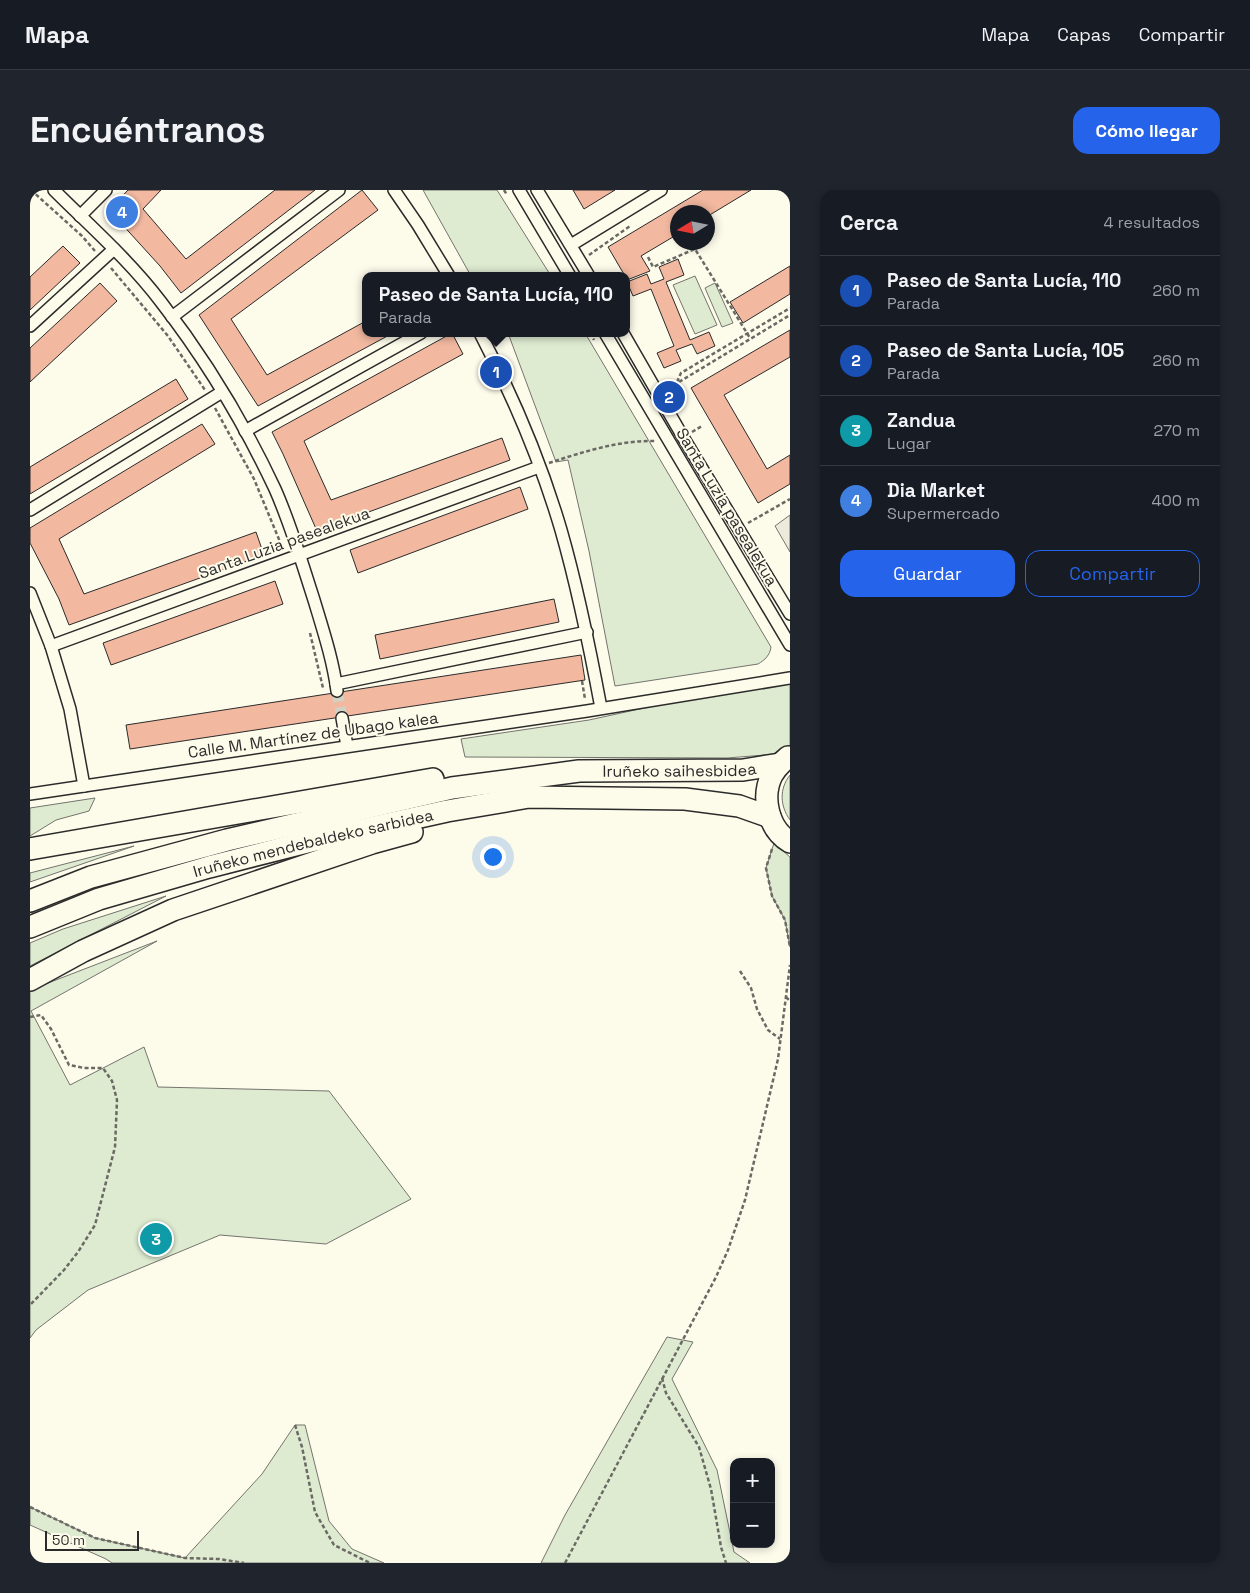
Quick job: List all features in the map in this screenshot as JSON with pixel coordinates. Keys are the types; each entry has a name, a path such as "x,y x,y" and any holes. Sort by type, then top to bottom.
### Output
{"highway":[{"name":"Iruñeko saihesbidea","path":"579,771 743,770 785,760"},
{"path":"779,830 767,803 767,789 772,775 785,760"},
{"path":"30,849 464,773 536,765 579,771"},
{"name":"Iruñeko mendebaldeko sarbidea","path":"30,901 91,877 227,840 452,788 579,771"},
{"name":"Iruñeko mendebaldeko sarbidea","path":"30,927 100,899 209,867 311,841 447,811 529,797 604,798"},
{"name":"Iruñeko saihesbidea","path":"604,798 685,799 739,806 779,830"},
{"path":"30,980 83,951 173,910 372,844 458,819 532,806 604,798"},
{"path":"30,857 152,828"}],"street":[{"path":"54,190 114,249 160,300 204,361 245,431 275,490 300,555 328,649 337,688 587,632"},
{"path":"80,216 106,190"},
{"path":"172,317 339,190"},
{"path":"394,190 447,272"},
{"path":"519,190 568,272"},
{"path":"537,190 587,272"},
{"path":"571,244 661,190"},
{"path":"30,326 114,249"},
{"path":"245,431 414,337"},
{"path":"482,337 513,401 539,467 560,530 587,632 601,708"},
{"name":"Santa Luzia pasealekua","path":"607,337 790,645"},
{"name":"Santa Luzia pasealekua","path":"625,337 790,614"},
{"path":"30,510 222,392"},
{"name":"Santa Luzia pasealekua","path":"51,646 539,467"},
{"path":"30,592 51,646 70,709 84,786"},
{"name":"Calle M. Martínez de Ubago kalea","path":"30,794 790,678"},
{"path":"342,718 347,746"}],"path":[{"path":"31,190 82,236 168,336 227,428 254,479 288,559"},
{"path":"580,261 630,226"},
{"path":"648,257 653,267 695,249 750,338"},
{"path":"790,308 681,373 677,382 790,315"},
{"path":"539,467 576,454 633,441 660,441"},
{"path":"739,529 790,499"},
{"path":"309,627 325,694"},
{"path":"582,681 586,705"},
{"path":"779,830 766,868 772,896 785,920 790,947"},
{"path":"565,1563 716,1277 728,1250 745,1200 778,1059 790,965"},
{"path":"740,971 751,988 757,1008 768,1030 780,1039"},
{"path":"786,997 790,1000"},
{"path":"30,1017 41,1015 51,1029 69,1065 84,1068 103,1068 112,1081 117,1100 115,1147 95,1225 64,1270 30,1306"},
{"path":"662,1378 666,1393 699,1447 711,1488 721,1547 726,1563"},
{"path":"295,1425 302,1447 315,1512 334,1545 370,1563"},
{"path":"30,1507 95,1538 185,1558 219,1559 244,1563"},
{"path":"361,1563 364,1560"}],"green space":[{"path":"423,190 497,190 548,272 469,272"},
{"path":"695,276 717,325 695,334 673,285"},
{"path":"715,283 733,323 722,327 705,288"},
{"path":"509,337 587,337 771,647 763,661 758,664 615,686 589,551 568,460 556,462"},
{"path":"790,678 790,753 727,758 465,757 461,739 589,720 768,681"},
{"path":"790,775 790,820 784,809 782,798 786,780"},
{"path":"95,798 89,811 56,820 30,836 30,808"},
{"path":"774,843 790,857 790,947 785,920 772,896 766,868"},
{"path":"134,846 30,882 30,873"},
{"path":"166,896 30,966 30,943 63,929"},
{"path":"157,941 31,1011 70,1085 144,1047 158,1087 329,1091 411,1199 326,1244 220,1235 88,1290 36,1330 30,1338 30,990"},
{"path":"667,1337 693,1342 672,1379 717,1470 730,1533 730,1548 733,1548 734,1552 750,1563 541,1563 565,1515"},
{"path":"295,1425 305,1425 329,1521 352,1549 384,1563 112,1563 30,1525 30,1507 95,1538 185,1558 262,1474"}],"shaded area":[{"path":"790,515 790,552 775,526"}],"building":[{"path":"128,190 161,190 143,209 186,259 275,190 315,190 181,293 160,266 109,210"},
{"path":"362,190 378,210 231,319 267,375 362,323 362,337 386,337 258,406 199,315"},
{"path":"573,190 615,190 584,209"},
{"path":"703,190 751,190 715,212 715,205 678,205"},
{"path":"670,210 670,239 641,256 650,271 630,279 630,272 623,272 608,247"},
{"path":"63,246 80,263 30,310 30,277"},
{"path":"678,259 684,275 666,282 690,340 709,332 715,346 697,354 692,344 676,350 681,361 664,368 657,353 674,346 651,289 633,296 630,289 630,281 647,274 651,284 664,279 659,267"},
{"path":"790,266 790,294 743,323 730,302"},
{"path":"100,283 117,301 30,382 30,348"},
{"path":"790,330 790,357 724,395 767,469 790,455 790,484 758,503 691,388"},
{"path":"445,337 454,337 463,354 304,441 331,500 502,438 510,460 317,531 272,432"},
{"path":"176,379 188,399 30,494 30,467"},
{"path":"202,424 215,444 59,539 84,594 256,532 264,555 69,625 59,599 30,543 30,528"},
{"path":"520,487 528,509 358,573 350,550"},
{"path":"275,581 283,604 111,665 103,643"},
{"path":"554,599 559,622 380,659 375,635"},
{"path":"581,655 585,680 130,749 126,725"}],"tunnel":[{"path":"337,691 342,718"}],"place":[{"name":"Dia Market","path":"122,212"},
{"name":"Paseo de Santa Lucía, 110","path":"496,372"},
{"name":"Paseo de Santa Lucía, 105","path":"669,397"},
{"name":"Zandua","path":"156,1239"}]}
